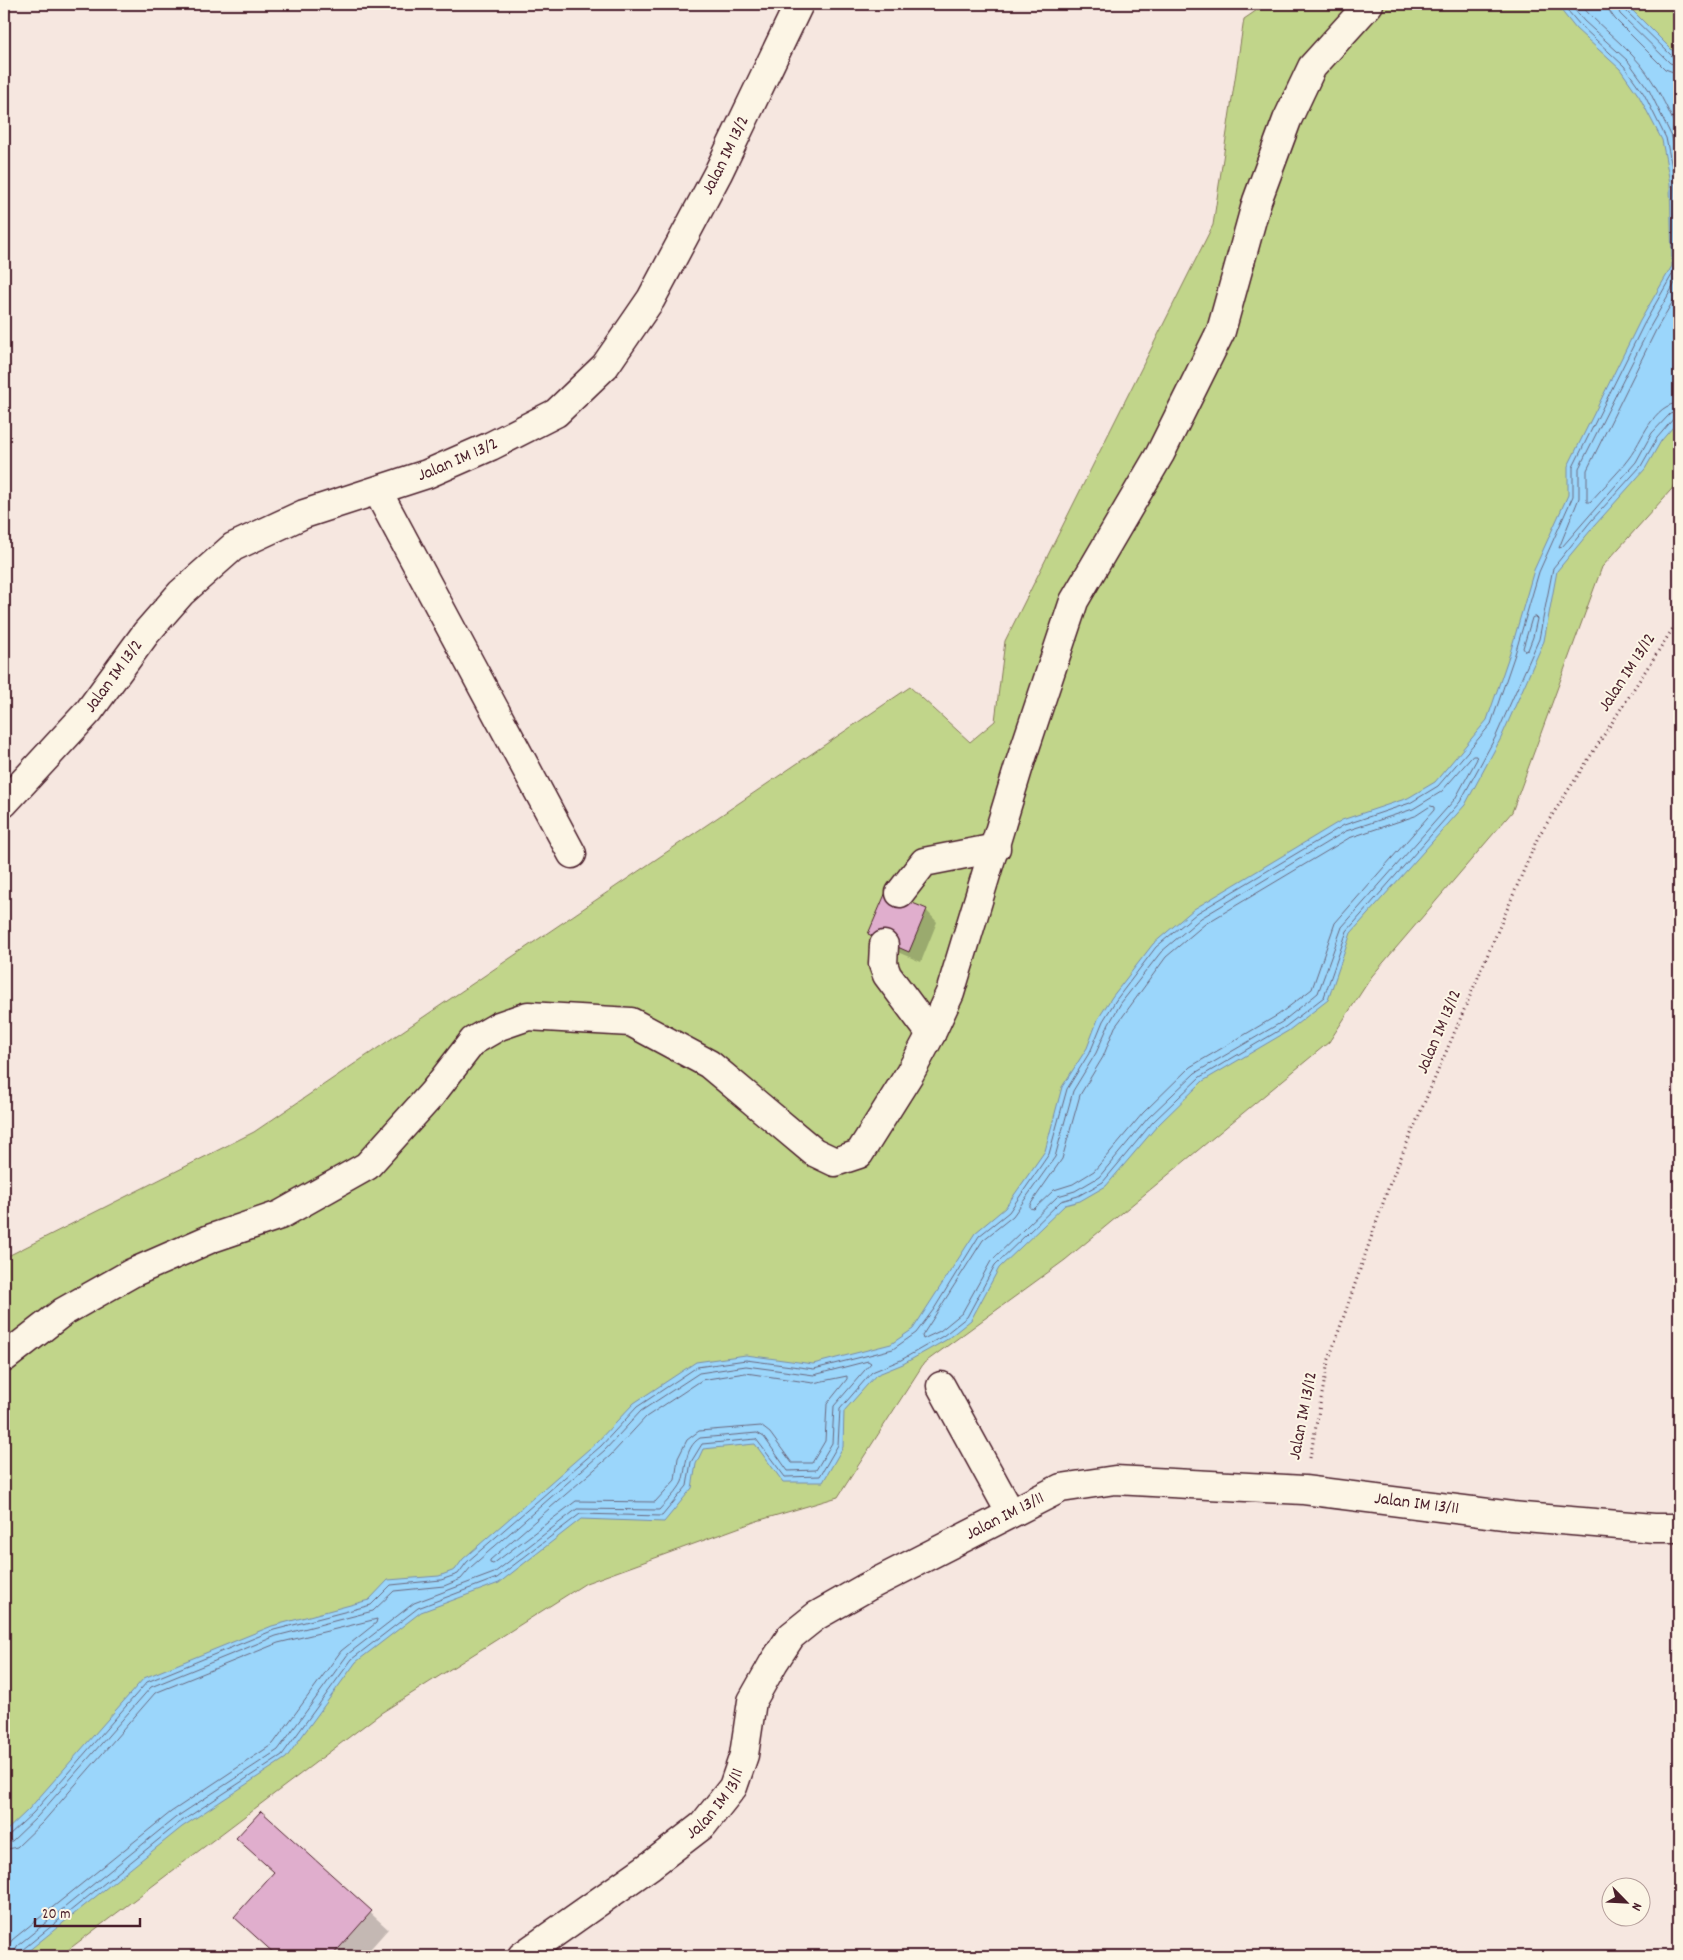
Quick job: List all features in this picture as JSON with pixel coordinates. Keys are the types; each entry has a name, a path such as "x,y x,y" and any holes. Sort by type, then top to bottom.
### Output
{"street":[{"name":"Jalan IM 13/2","path":"4,803 89,711 146,633 181,593 233,546 304,514 378,492 427,474 491,446 556,413 605,366 655,291 718,174 799,4"},
{"path":"4,1358 63,1312 132,1273 212,1238 280,1215 367,1166 432,1094 473,1041 499,1026 528,1016 631,1022 709,1064 814,1152 835,1162 859,1154 873,1136 931,1034 950,993 996,848 1019,766 1074,601 1160,454 1221,331 1257,202 1287,120 1312,68 1369,4"},
{"path":"378,492 572,854"},
{"path":"900,894 924,862 996,848"},
{"path":"884,945 883,964 887,975 931,1034"},
{"path":"941,1386 1010,1512"},
{"name":"Jalan IM 13/11","path":"522,1956 651,1865 703,1825 733,1786 744,1755 752,1701 774,1662 792,1636 816,1616 842,1601 1010,1512 1061,1488 1115,1480 1304,1490 1512,1516 1654,1528 1679,1528"}],"path":[{"name":"Jalan IM 13/12","path":"1304,1490 1328,1362 1366,1250 1394,1174 1534,846 1679,619"}],"green space":[{"path":"1266,4 1679,4 1679,481 1602,567 1512,812 1372,976 1329,1042 1065,1260 924,1363 838,1497 757,1521 586,1583 381,1713 60,1956 4,1956 4,1258 254,1132 910,687 970,742 995,721 1005,641 1213,225 1244,19"}],"water":[{"path":"1556,4 1626,4 1679,57 1679,420 1661,441 1645,469 1557,571 1544,641 1501,738 1465,805 1351,933 1328,1000 1288,1031 1203,1081 1157,1126 1106,1186 1080,1201 1065,1205 999,1268 971,1320 946,1340 903,1364 876,1375 844,1411 843,1447 823,1482 783,1482 755,1444 703,1449 696,1464 692,1488 664,1522 581,1519 499,1583 421,1612 356,1662 286,1758 182,1827 22,1956 4,1956 4,1833 29,1809 144,1678 272,1626 369,1600 388,1580 439,1576 455,1570 463,1559 597,1442 634,1403 696,1362 746,1355 813,1364 891,1344 913,1329 975,1233 1005,1208 1045,1151 1062,1087 1087,1048 1098,1019 1112,997 1153,944 1194,909 1342,820 1408,798 1435,782 1487,720 1510,653 1534,570 1568,495 1568,466 1640,321 1672,266 1670,183 1662,140 1639,96 1620,69 1576,29"}],"building":[{"path":"886,892 927,909 909,952 868,934"},
{"path":"261,1811 372,1911 332,1956 277,1956 234,1917 274,1872 236,1838"}]}
